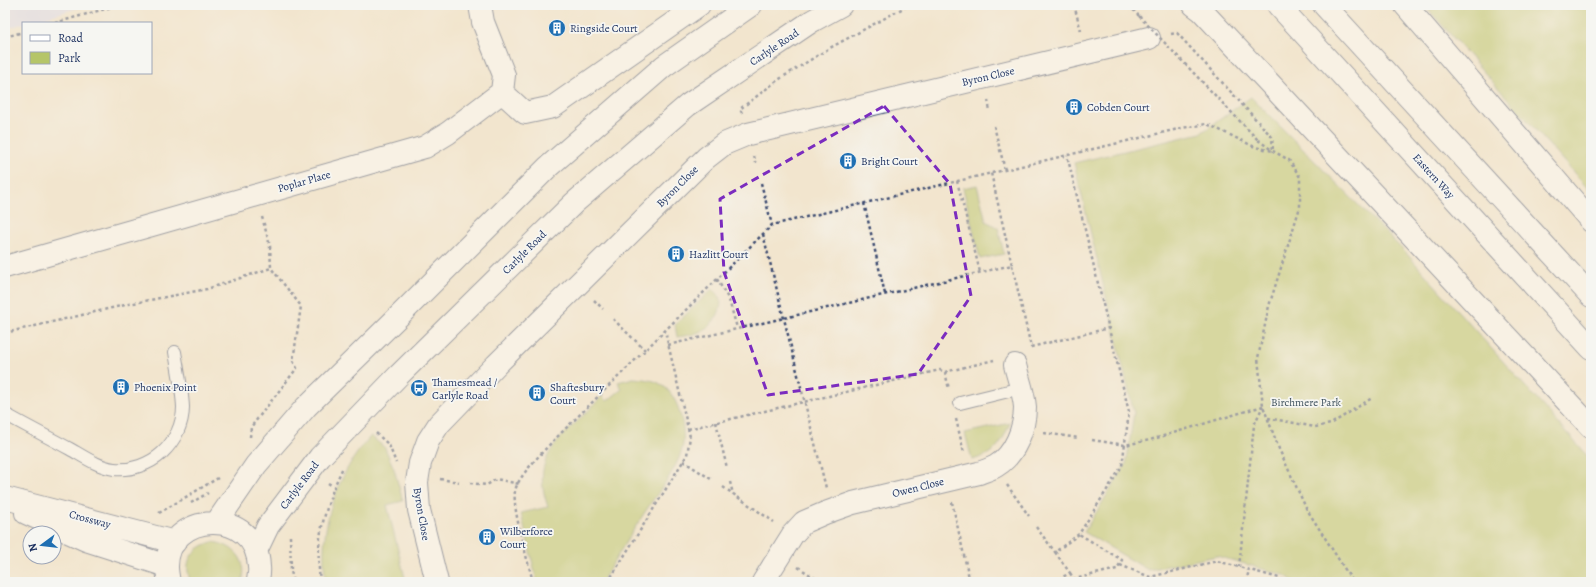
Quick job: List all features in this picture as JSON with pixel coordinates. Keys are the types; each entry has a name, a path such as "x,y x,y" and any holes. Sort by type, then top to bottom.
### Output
{"main road":[{"path":"480,5 483,22 504,75 502,92 526,113 553,107 699,5"},
{"path":"217,522 256,465 306,407 548,167 664,66 751,5"},
{"name":"Carlyle Road","path":"256,551 268,526 320,457 399,375 574,203 688,105 812,21 841,5"},
{"path":"1194,5 1334,151 1591,427"},
{"name":"Eastern Way","path":"1278,5 1591,348"},
{"path":"1324,5 1591,296"},
{"path":"1405,5 1591,221"},
{"name":"Byron Close","path":"437,582 419,510 417,482 420,463 428,441 439,424 501,360 706,158 724,144 748,134 1149,38"},
{"name":"Poplar Place","path":"5,267 424,147 448,133 502,92"},
{"name":"Owen Close","path":"763,582 793,534 804,522 853,503 970,475 994,467 1006,457 1016,444 1022,429 1025,406 1013,358"},
{"name":"Crossway","path":"5,498 175,542"},
{"name":"Crossway","path":"5,504 168,574"},
{"path":"168,574 170,550 186,530 196,525 217,522 232,526 241,531 252,543 256,551 259,566 258,582"}],"lane":[{"path":"5,414 96,463 114,469 128,468 143,464 156,458 168,448 176,436 182,419 183,407 175,352"},
{"path":"960,404 1021,388"}],"path":[{"path":"59,22 119,5"},
{"path":"748,134 740,108 778,80 828,49 909,5"},
{"path":"1129,5 1258,140 1289,160 1300,177 1300,207 1269,306 1258,358 1263,406 1279,449 1306,508 1353,582"},
{"path":"5,37 22,32"},
{"path":"1177,33 1272,137 1273,151"},
{"path":"533,582 516,509 515,490 527,469 552,442 772,225 1182,128 1207,124 1255,147 1273,151"},
{"path":"994,126 1005,170"},
{"path":"1055,552 1079,534 1122,466 1129,412 1067,155"},
{"path":"990,173 1031,347"},
{"path":"957,181 980,272"},
{"path":"761,183 772,225"},
{"path":"249,443 251,427 297,368 293,361 301,306 271,268 270,246 256,195"},
{"path":"864,203 885,294"},
{"path":"763,234 832,510"},
{"path":"668,345 1012,265"},
{"path":"5,333 129,304 207,289 271,268"},
{"path":"717,279 729,300 737,328"},
{"path":"613,319 645,350"},
{"path":"688,429 940,370 945,372 1013,358 1031,347 1109,328"},
{"path":"608,582 687,455 690,437 664,331"},
{"path":"945,372 950,394"},
{"path":"1268,418 1315,427 1331,424 1372,398"},
{"path":"1092,440 1124,445 1150,440 1263,406"},
{"path":"1239,567 1254,425 1263,406"},
{"path":"955,416 970,475"},
{"path":"716,422 727,468"},
{"path":"1022,429 1079,438"},
{"path":"380,437 389,446"},
{"path":"683,461 711,480"},
{"path":"994,467 1029,516"},
{"path":"158,513 220,477"},
{"path":"470,483 487,485 496,479 519,484"},
{"path":"947,480 970,582"},
{"path":"730,482 733,494"},
{"path":"320,582 318,545 323,518 334,487"},
{"path":"723,487 793,534"},
{"path":"1036,527 1074,579 1117,569 1122,560 1079,534"},
{"path":"290,534 290,570 293,582"},
{"path":"1120,565 1150,577 1217,561 1279,578 1285,582"},
{"path":"1246,582 1249,570"},
{"path":"1053,582 1070,573"}],"highlighted area":[{"path":"884,106 950,184 971,296 918,374 768,395 724,272 720,199"}],"shaded area":[{"path":"5,5 88,5 29,22 22,22 22,24 5,29"}],"green space":[{"path":"1424,5 1591,5 1591,192"},
{"name":"Birchmere Park","path":"1251,97 1407,254 1591,460 1591,582 1295,582 1284,575 1217,556 1148,570 1084,532 1126,464 1134,413 1074,163 1201,133"},
{"path":"977,185 986,221 998,228 1004,254 980,259 963,188"},
{"path":"712,289 717,293 721,301 721,307 716,317 704,330 692,335 677,337 675,325"},
{"path":"633,378 659,383 668,390 677,405 682,423 683,441 682,449 676,465 634,529 602,582 537,582 521,513 548,507 542,483 543,472 549,454 562,436 602,396 607,401 622,389 618,382"},
{"path":"1010,423 1004,437 996,448 980,458 972,460 965,433"},
{"path":"371,436 385,448 394,469 403,501 387,505 406,582 326,582 324,543 332,504 348,467"},
{"path":"212,542 227,546 238,554 244,574 242,582 191,582 188,575 188,562 194,552"}],"place":[{"name":"Ringside Court","path":"557,28"},
{"name":"Cobden Court","path":"1074,107"},
{"name":"Bright Court","path":"848,161"},
{"name":"Hazlitt Court","path":"676,254"},
{"name":"Phoenix Point","path":"121,387"},
{"name":"Thamesmead / Carlyle Road","path":"419,388"},
{"name":"Shaftesbury Court","path":"537,393"},
{"name":"Wilberforce Court","path":"487,537"}]}
